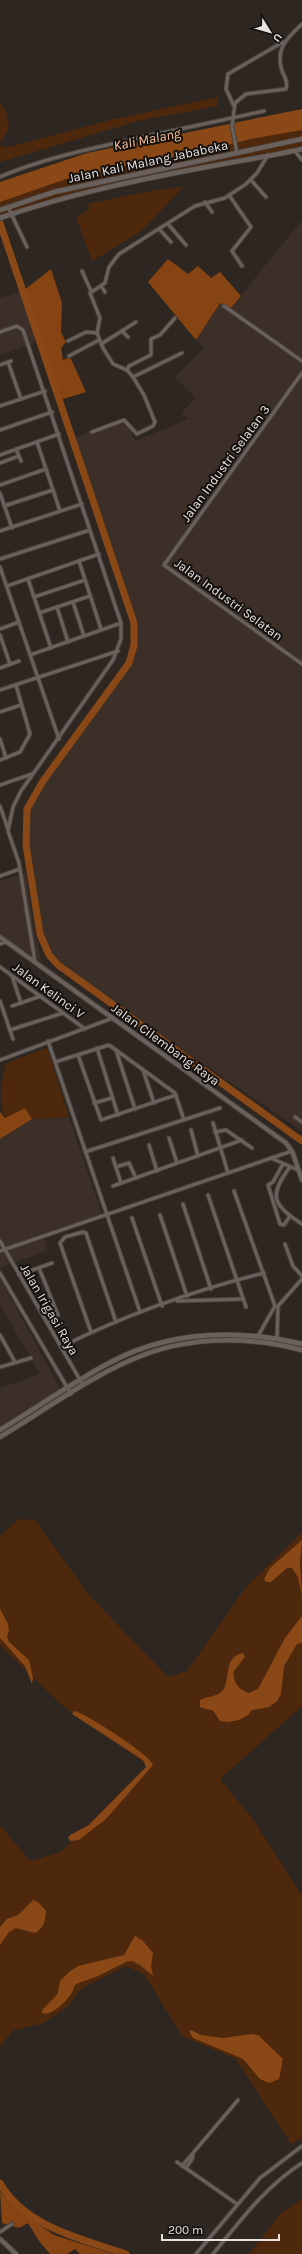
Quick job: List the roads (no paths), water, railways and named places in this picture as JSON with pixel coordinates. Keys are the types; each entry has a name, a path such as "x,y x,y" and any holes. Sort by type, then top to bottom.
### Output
{"main road":[{"name":"Jalan Kali Malang Jababeka","path":"4,209 54,192 237,150 302,139"},
{"name":"Jalan Kali Malang Jababeka","path":"0,218 56,200 146,179 302,149"},
{"path":"144,172 146,179"},
{"path":"0,1430 110,1362 145,1348 186,1338 227,1334 277,1338 302,1344"},
{"path":"0,1436 92,1380 146,1353 188,1344 251,1341 284,1345 302,1350"},
{"path":"90,1374 92,1380"}],"street":[{"path":"234,106 226,89 228,74 284,42 302,24"},
{"path":"237,150 232,119 234,106 239,98 246,94 286,89 280,58 284,42"},
{"path":"0,177 24,167 79,152 168,131 232,119 264,111"},
{"path":"295,151 302,160"},
{"path":"91,291 101,286 106,281 109,267 119,254 160,230 195,206 205,202 219,200 251,180 266,161 268,155"},
{"path":"251,180 266,197"},
{"path":"229,194 251,226 232,251 242,266"},
{"path":"205,202 212,212"},
{"path":"4,209 10,215 27,246"},
{"path":"168,224 186,244"},
{"path":"160,230 171,242"},
{"path":"82,271 91,291 90,297 100,318 97,333 99,340 113,364 128,370 133,376 144,396 155,423 137,434 125,420 92,432"},
{"path":"101,286 105,292"},
{"path":"224,306 302,362"},
{"path":"128,370 129,366 151,354 153,351 151,339 160,334 176,318"},
{"path":"101,344 136,322"},
{"path":"0,332 17,326 22,328 45,391 122,623 121,639 118,651 58,739 32,774 16,800 8,831"},
{"path":"122,331 128,337"},
{"path":"68,341 86,332 97,333"},
{"path":"68,356 99,340"},
{"path":"133,376 182,353"},
{"path":"0,365 9,362 21,399"},
{"name":"Jalan Industri Selatan 3","path":"164,565 302,373"},
{"path":"0,406 45,391"},
{"path":"0,430 52,412"},
{"path":"0,454 59,434"},
{"path":"37,442 60,511"},
{"path":"16,449 21,461"},
{"path":"0,463 19,456"},
{"path":"0,485 46,469"},
{"path":"4,506 53,490"},
{"path":"0,493 12,528"},
{"path":"0,531 82,504"},
{"path":"0,559 90,530"},
{"path":"7,586 99,554"},
{"path":"79,561 101,630"},
{"name":"Jalan Industri Selatan","path":"164,565 302,664"},
{"path":"0,567 58,739"},
{"path":"28,579 51,648"},
{"path":"34,597 85,580"},
{"path":"39,614 90,596"},
{"path":"73,602 84,636"},
{"path":"57,607 68,642"},
{"path":"0,628 19,622"},
{"path":"30,655 122,623"},
{"path":"0,635 10,664"},
{"path":"0,649 4,647"},
{"path":"0,690 118,651"},
{"path":"0,668 19,661"},
{"path":"0,760 20,752 30,734 16,685"},
{"path":"0,712 21,705"},
{"path":"0,739 6,758"},
{"path":"0,785 32,774"},
{"path":"0,806 20,869 35,962"},
{"path":"0,876 20,869"},
{"name":"Jalan Cilembang Raya","path":"0,937 282,1141 292,1151"},
{"path":"0,944 6,942"},
{"name":"Jalan Kelinci V","path":"0,967 85,1028"},
{"path":"12,976 21,1003"},
{"path":"12,1006 41,996"},
{"path":"0,1002 13,1039"},
{"path":"10,1030 63,1013"},
{"path":"0,1060 113,1018"},
{"path":"48,1041 140,1312"},
{"path":"55,1062 109,1045 176,1095 184,1120"},
{"path":"97,1048 118,1115"},
{"path":"116,1050 134,1109"},
{"path":"78,1055 94,1103 102,1120 176,1095"},
{"path":"143,1069 154,1103"},
{"path":"94,1103 112,1098"},
{"path":"85,1152 220,1108"},
{"path":"295,1117 302,1122"},
{"path":"213,1123 228,1173"},
{"path":"191,1130 198,1156"},
{"path":"216,1132 226,1130 252,1148"},
{"path":"169,1138 177,1163"},
{"path":"113,1186 242,1140"},
{"path":"149,1145 157,1171"},
{"path":"0,1251 292,1151 302,1180"},
{"path":"113,1158 121,1183"},
{"path":"271,1158 298,1170"},
{"path":"116,1167 129,1163 136,1178"},
{"path":"282,1164 273,1182 268,1185 280,1224 285,1224 290,1216"},
{"path":"290,1167 278,1185 276,1194 280,1208 302,1224"},
{"path":"273,1182 278,1185"},
{"path":"234,1191 276,1306 277,1338"},
{"path":"208,1195 246,1307"},
{"path":"183,1204 211,1289"},
{"path":"160,1215 187,1296"},
{"path":"132,1218 162,1306"},
{"path":"91,1332 60,1243 65,1237 85,1232 116,1322"},
{"name":"Jalan Irigasi Raya","path":"0,1242 83,1386"},
{"path":"258,1336 276,1306 302,1280 293,1266 285,1244"},
{"path":"19,1275 52,1263"},
{"path":"39,1268 58,1315 56,1319 47,1323"},
{"name":"Jalan Irigasi Raya","path":"0,1273 71,1394"},
{"path":"61,1347 91,1332 140,1312 237,1280 264,1273"},
{"path":"174,1302 243,1299"},
{"path":"0,1335 15,1362"},
{"path":"0,1367 31,1358"},
{"path":"186,2168 193,2155 238,2100"},
{"path":"196,2254 260,2178 302,2146"},
{"path":"182,2166 189,2156 193,2155"},
{"path":"176,2162 237,2204"},
{"path":"213,2254 256,2203 271,2188 302,2163"},
{"path":"0,2232 12,2224"},
{"path":"0,2239 12,2253"}],"waterway":[{"path":"0,223 134,623 134,645 129,663 43,781 27,809 26,845 40,934 49,955 58,965 302,1141"},
{"path":"0,2183 11,2198 24,2211 39,2221 73,2237 126,2254"}],"water label":[{"name":"Kali Malang","path":"147,139"}]}
